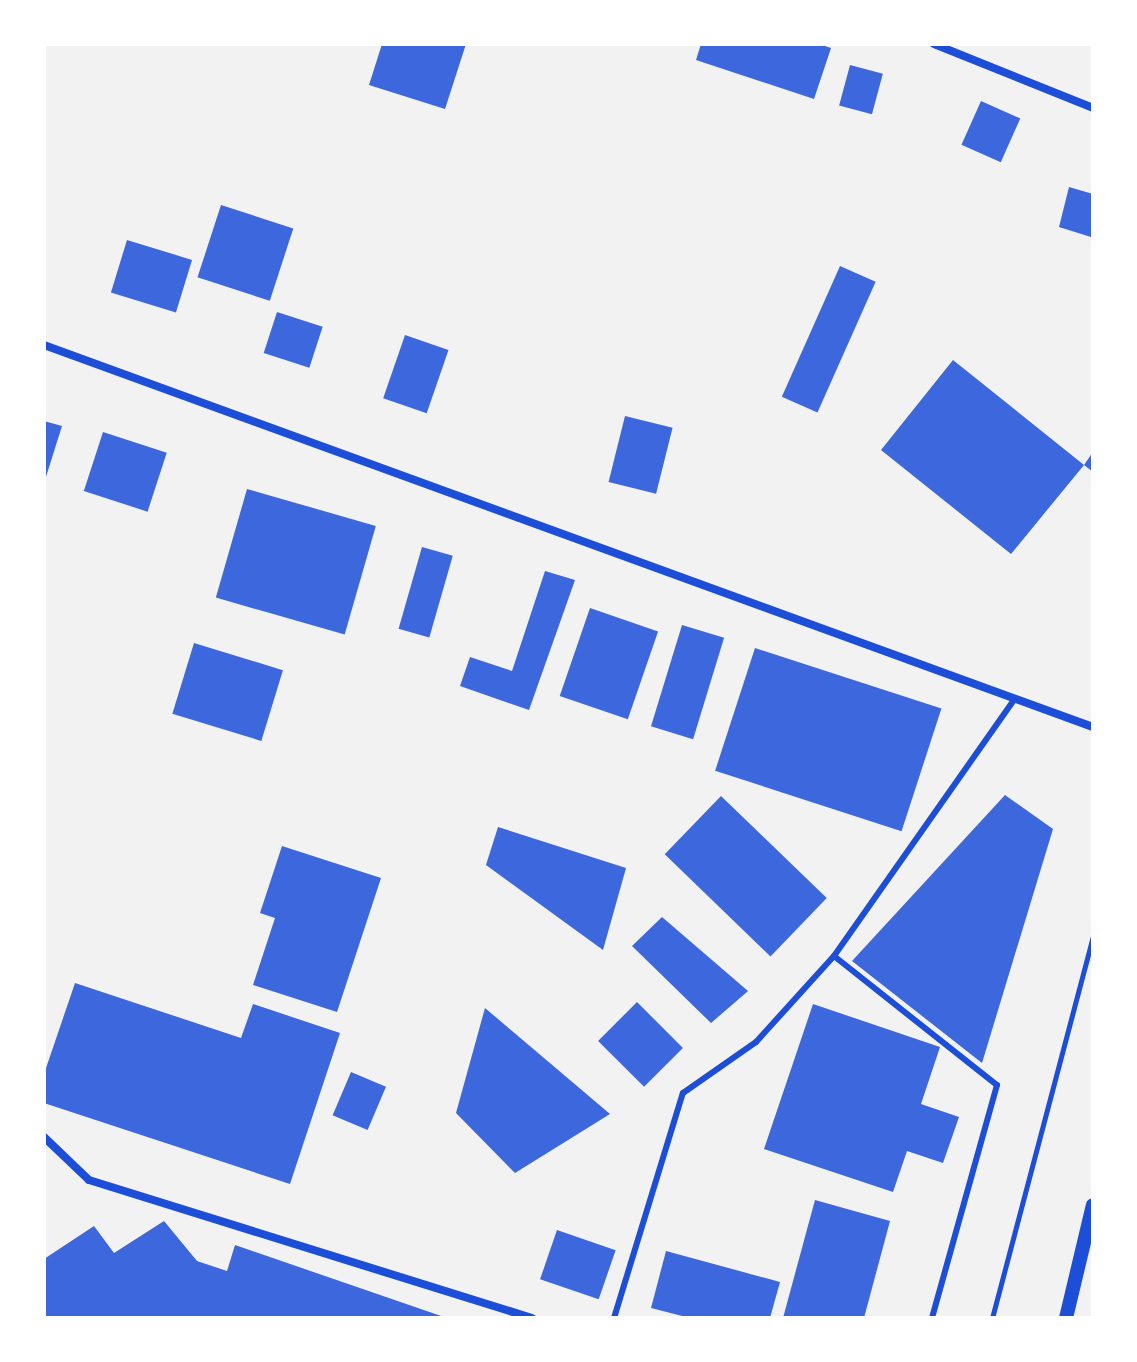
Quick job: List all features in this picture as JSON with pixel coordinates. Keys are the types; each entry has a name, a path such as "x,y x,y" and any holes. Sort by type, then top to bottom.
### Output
{"street":[{"path":"934,44 1093,108"},
{"path":"44,345 1093,727"},
{"path":"44,1137 89,1180 532,1318"},
{"path":"1066,1318 1093,1205"}],"lane":[{"path":"614,1318 683,1093 756,1042 834,956 1015,698"},
{"path":"834,956 997,1085 932,1318"}],"path":[{"path":"992,1318 1093,937"}],"building":[{"path":"382,44 466,44 445,109 369,85"},
{"path":"701,44 819,44 831,48 814,99 696,60"},
{"path":"850,65 883,74 872,114 839,106"},
{"path":"981,101 1020,118 1001,162 961,145"},
{"path":"1069,187 1093,194 1091,237 1059,227"},
{"path":"221,205 293,228 270,301 198,277"},
{"path":"127,240 192,260 176,312 111,293"},
{"path":"840,266 876,282 817,412 782,397"},
{"path":"277,312 323,327 309,368 264,353"},
{"path":"405,335 448,350 427,413 383,398"},
{"path":"953,360 1084,465 1011,554 881,450"},
{"path":"625,416 673,428 656,494 609,482"},
{"path":"44,421 62,426 45,480 44,480"},
{"path":"103,432 167,453 148,512 84,491"},
{"path":"1093,452 1093,472 1084,465"},
{"path":"247,489 376,526 345,635 216,598"},
{"path":"422,547 453,556 429,638 399,629"},
{"path":"545,571 575,580 529,710 460,686 470,657 512,671"},
{"path":"590,608 658,631 628,719 560,696"},
{"path":"682,625 724,638 693,739 651,726"},
{"path":"194,643 283,670 261,741 172,714"},
{"path":"755,648 941,709 902,831 715,771"},
{"path":"1005,795 1053,829 982,1063 852,961"},
{"path":"721,796 827,898 770,956 665,854"},
{"path":"498,827 626,868 603,950 486,865"},
{"path":"282,846 381,878 337,1012 253,985 275,918 260,913"},
{"path":"662,917 748,991 711,1023 632,946"},
{"path":"75,983 241,1038 253,1004 340,1033 290,1184 44,1103 44,1074"},
{"path":"637,1002 683,1048 644,1087 598,1041"},
{"path":"813,1004 940,1047 921,1104 959,1117 943,1163 907,1151 893,1192 764,1149"},
{"path":"485,1008 610,1114 515,1173 456,1113"},
{"path":"351,1072 386,1087 368,1130 333,1115"},
{"path":"815,1200 890,1221 864,1318 783,1318"},
{"path":"164,1221 197,1261 227,1271 235,1245 447,1318 44,1318 44,1259 94,1226 114,1253"},
{"path":"557,1230 616,1250 599,1299 540,1279"},
{"path":"666,1251 780,1282 770,1318 690,1318 651,1308"}]}
